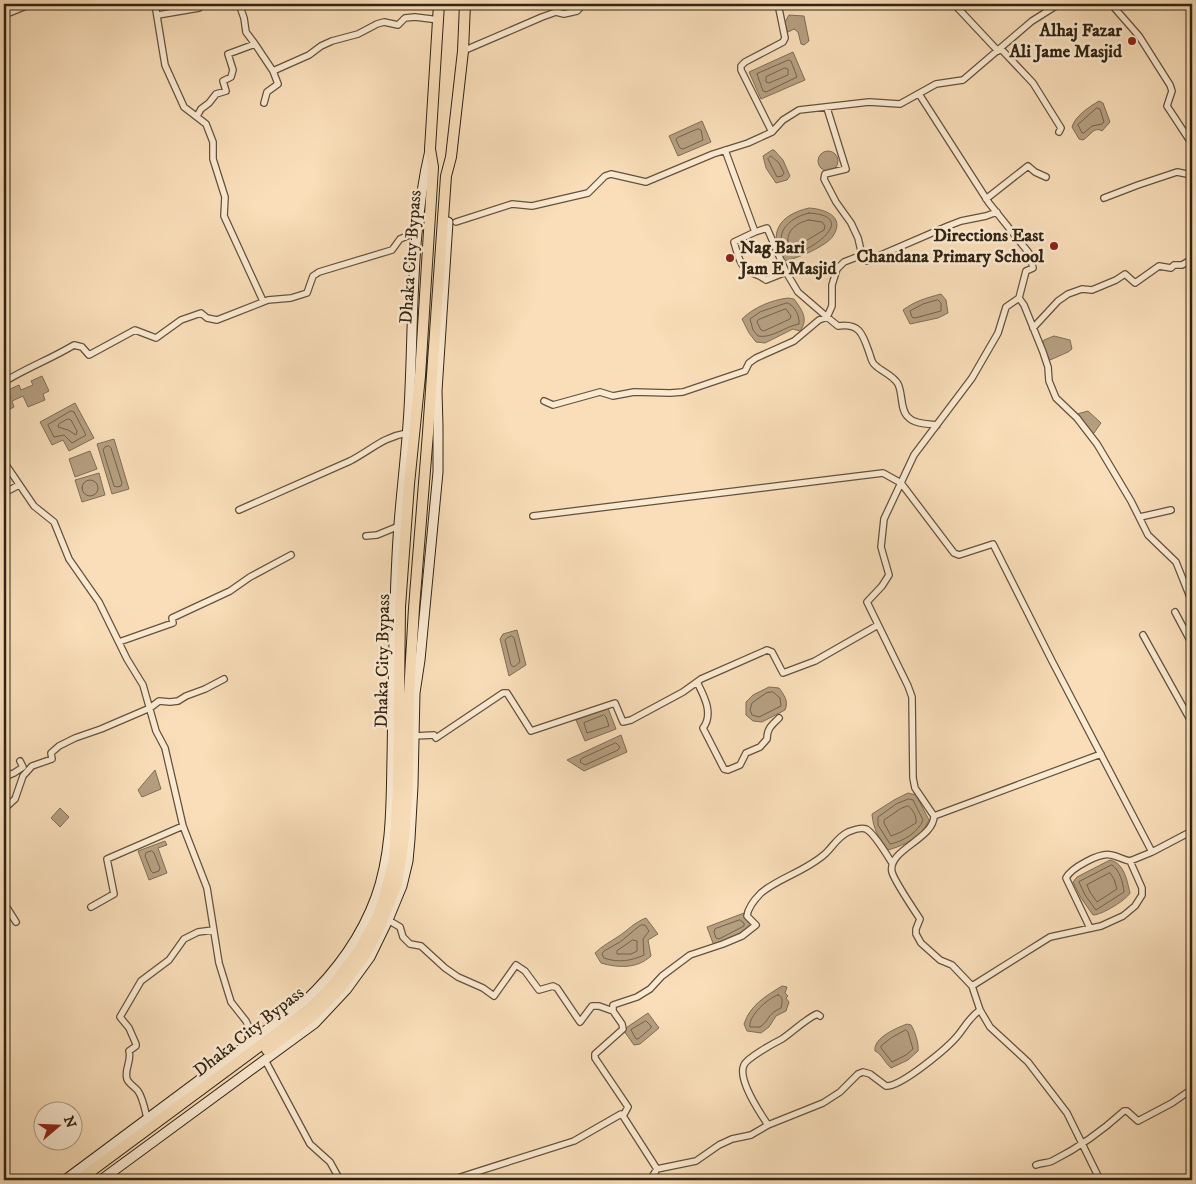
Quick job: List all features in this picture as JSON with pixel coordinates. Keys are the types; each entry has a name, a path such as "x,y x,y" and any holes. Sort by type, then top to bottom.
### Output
{"highway":[{"name":"Dhaka City Bypass","path":"79,1180 307,1011 334,984 360,949 378,915 389,884 396,839 400,607 408,492 420,376 434,167 430,149 439,4"},
{"name":"Dhaka City Bypass","path":"90,1180 312,1017 341,988 366,954 391,902 397,884 404,839 408,787 409,694 414,608 446,176 450,160 463,51 465,4"}],"main road":[{"path":"65,1180 255,1040 318,989 342,960 363,926 380,882 390,838 394,608 407,433 417,232 421,193 430,149"},
{"path":"101,1180 315,1023 346,990 370,957 402,886 408,861 414,786 415,693 420,660 438,472 437,391 450,160"}],"street":[{"path":"4,15 31,4"},
{"path":"155,4 165,65 184,107 206,124 213,142 213,159 225,197 224,216 263,301"},
{"path":"158,15 199,8 202,4"},
{"path":"238,4 244,18 246,32 273,71 278,84 267,92 264,103"},
{"path":"463,51 542,16 556,12 564,14 577,12 584,4"},
{"path":"772,132 741,70 741,66 783,42 785,38 778,4"},
{"path":"954,4 1033,83 1061,128 1059,132"},
{"path":"456,222 512,204 532,206 588,193 605,176 611,174 646,182 772,132 783,120 799,110 869,102 900,104 936,84 963,80 1032,21 1059,4"},
{"path":"1111,4 1139,36 1170,85 1172,91 1167,106 1192,144"},
{"path":"273,71 309,55 332,41 358,34 377,24 384,22 398,25 405,18 415,17 439,20"},
{"path":"197,116 201,108 209,103 216,94 226,91 223,81 231,77 233,70 228,54 255,44"},
{"path":"892,863 899,854 918,840 932,824 934,816 915,788 913,778 912,697 867,602 882,586 889,575 881,547 884,519 914,455 972,378 998,333 1006,307 1019,298 1026,271 1034,268 1029,253 986,199 919,94"},
{"path":"828,108 846,169 825,174 824,179 836,202 851,223 858,238 862,255 867,261 960,221 996,212"},
{"path":"725,150 755,232"},
{"path":"986,199 1028,166 1046,177"},
{"path":"1104,198 1177,172 1192,175"},
{"path":"786,272 766,280 749,271 741,264 734,242 767,228 770,231 786,272 798,292 838,326 855,326 858,329 874,364 898,383 905,413 908,418 924,424 937,425"},
{"path":"4,382 74,345 82,347 89,355 135,330 156,338 181,320 201,313 207,318 217,320 263,301 291,298 307,293 313,276 319,272 392,250 400,239 417,232"},
{"path":"544,401 553,405 600,392 613,396 634,392 683,392 745,371 749,363 756,358 794,341 819,320 827,317 832,306 832,285 837,269 844,262 862,255"},
{"path":"1033,328 1058,301 1068,294 1082,289 1092,290 1125,274 1135,284 1160,266 1171,268 1174,265 1182,265 1192,259"},
{"path":"1019,298 1044,352 1050,381 1056,398 1077,418 1097,444 1140,517 1148,536 1176,562 1192,602"},
{"path":"239,510 350,461 366,453 385,439 407,433"},
{"path":"4,462 34,506 54,522 69,559 99,602 143,685 156,731 165,748 183,826 207,888 219,963 231,1002 246,1021 255,1040"},
{"path":"532,516 883,473 901,483 954,553 958,555 993,544 1152,852"},
{"path":"4,493 19,484"},
{"path":"1140,517 1171,510"},
{"path":"366,536 399,526"},
{"path":"119,642 173,623 172,618 230,591 250,576 292,555"},
{"path":"1174,612 1192,644"},
{"path":"414,736 434,735 436,738 502,693 507,693 531,731 615,703 623,722 631,720 683,692 697,682 767,650 772,652 783,673 815,661 878,625"},
{"path":"1143,635 1192,723"},
{"path":"4,809 15,799 23,776 32,766 52,759 51,753 60,746 75,738 150,708 159,701 170,702 178,700 224,679"},
{"path":"697,682 706,702 709,716 702,728 724,769 728,770 740,765 746,753 760,747 767,739 767,731 770,726 779,718"},
{"path":"934,816 1101,754"},
{"path":"4,777 23,767 20,761"},
{"path":"91,907 114,894 107,860 183,826"},
{"path":"612,1011 613,1005 637,997 650,989 662,976 690,954 742,936 756,925 747,916 747,912 760,895 815,861 826,853 838,838 847,832 866,829 892,863 892,873 920,919 916,928 916,934 940,960 952,965 972,986 980,1010 990,1027 1028,1062 1067,1113 1100,1180"},
{"path":"1090,928 1066,878 1069,873 1077,866 1104,854 1130,862 1192,831"},
{"path":"972,986 1050,937 1101,926 1123,916 1136,906 1142,895 1142,888 1130,862"},
{"path":"4,903 16,922"},
{"path":"388,920 400,927 403,937 410,944 421,946 458,977 483,988 494,996 516,965 525,971 539,990 553,986 558,988 580,1022 592,1006 599,1006 612,1011 623,1028 595,1054 595,1058 628,1107 623,1116"},
{"path":"147,1118 139,1092 129,1083 126,1072 130,1055 129,1051 136,1044 129,1028 120,1017 141,981 169,960 184,939 198,932 213,930"},
{"path":"650,1180 657,1169 696,1161 719,1145 732,1139 751,1135 768,1125 823,1103 840,1092 858,1074 863,1072 870,1074 886,1086 897,1084 948,1046 971,1016 980,1010"},
{"path":"768,1125 746,1087 742,1071 744,1064 751,1057 790,1034 812,1016 817,1014 820,1016"},
{"path":"265,1060 310,1144 330,1162 340,1180"},
{"path":"1036,1165 1048,1164 1102,1130 1124,1111 1127,1111 1138,1121 1172,1103 1192,1089"},
{"path":"451,1180 518,1157 574,1141 621,1114 623,1116"},
{"path":"623,1116 657,1169"}],"water":[{"path":"789,15 804,16 809,41 804,45 801,44 798,32 794,29 788,32 784,24"},
{"path":"793,52 805,80 761,99 749,72"},
{"path":"1099,101 1103,103 1110,122 1102,131 1097,130 1083,140 1079,139 1072,127 1076,119"},
{"path":"702,121 711,142 678,156 669,136"},
{"path":"772,150 783,160 790,176 787,180 776,183 766,168 763,156"},
{"path":"828,151 835,154 838,161 835,168 828,171 821,168 818,161 821,154"},
{"path":"809,208 827,212 835,219 837,223 833,236 818,248 784,261 777,242 779,227 783,220 790,215"},
{"path":"941,294 946,300 948,313 938,318 910,324 903,310 921,300"},
{"path":"788,298 794,299 800,307 804,319 803,327 800,331 793,329 765,343 756,342 742,319 764,305"},
{"path":"1054,336 1070,340 1072,349 1050,360 1042,345 1044,340"},
{"path":"42,376 49,391 43,394 45,400 28,407 23,396 12,401 14,407 4,412 4,396 6,400 11,398 8,390 19,385 21,390 33,385 31,381"},
{"path":"75,403 94,438 69,451 63,440 52,445 40,422"},
{"path":"1088,411 1101,423 1094,433 1091,432 1077,414"},
{"path":"114,439 129,489 112,494 97,444"},
{"path":"90,451 97,469 75,477 69,459"},
{"path":"99,473 105,495 82,502 75,480"},
{"path":"517,630 526,665 509,676 500,639 503,634"},
{"path":"769,687 779,688 786,701 785,710 762,722 753,721 746,715 746,702 753,695"},
{"path":"608,708 616,729 585,741 576,720"},
{"path":"621,735 627,752 584,771 567,760"},
{"path":"155,770 161,789 142,797 138,790"},
{"path":"908,793 916,795 929,820 922,831 912,840 888,850 877,833 872,814"},
{"path":"60,808 69,817 60,827 51,818"},
{"path":"165,841 167,845 158,848 167,873 149,880 138,851"},
{"path":"1110,860 1122,868 1130,893 1113,907 1093,915 1073,882 1077,877"},
{"path":"744,913 752,924 749,928 735,938 714,946 707,927"},
{"path":"646,918 658,934 648,940 651,956 640,963 627,966 601,963 595,953"},
{"path":"782,986 787,987 785,993 788,996 786,998 789,1002 786,1011 776,1016 769,1027 761,1033 747,1031 744,1024 750,1011 770,993"},
{"path":"648,1013 659,1028 640,1044 634,1045 624,1031"},
{"path":"907,1024 911,1025 914,1031 918,1051 908,1060 891,1068 875,1051 875,1046 886,1034"}],"place":[{"name":"Alhaj Fazar Ali Jame Masjid","path":"1132,41"},
{"name":"Directions East Chandana Primary School","path":"1054,246"},
{"name":"Nag Bari Jam E Masjid","path":"730,258"}]}
